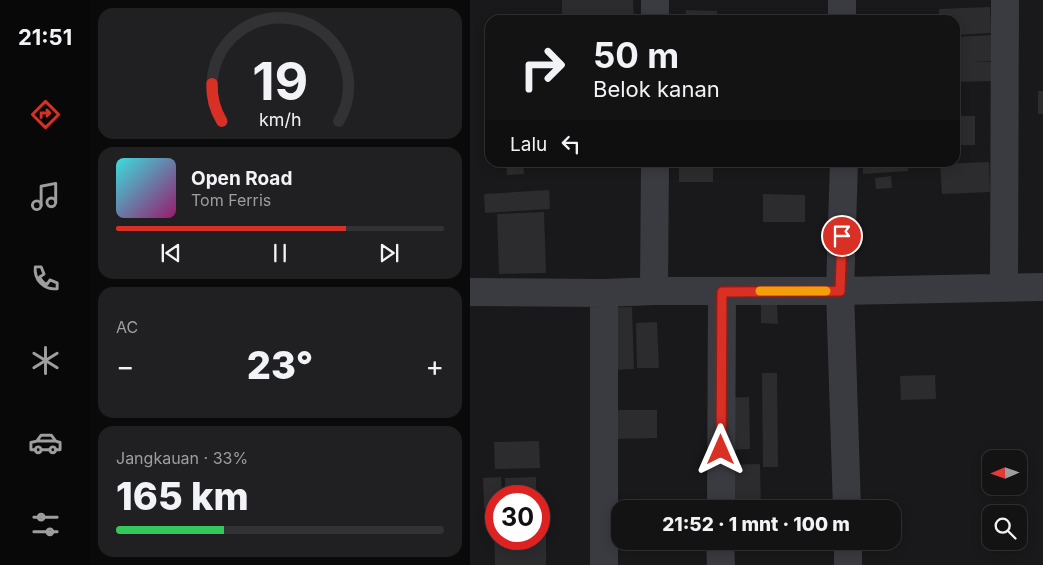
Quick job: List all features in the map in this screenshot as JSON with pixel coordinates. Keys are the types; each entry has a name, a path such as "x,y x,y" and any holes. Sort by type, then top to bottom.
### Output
{"street":[{"path":"655,0 655,15"},
{"path":"842,0 842,15"},
{"path":"1004,287 1005,0"},
{"path":"654,167 654,291"},
{"path":"844,167 840,291 846,500"},
{"path":"470,292 604,294 654,291 840,291 1043,287"},
{"path":"720,500 722,292"},
{"path":"604,294 604,565"},
{"path":"720,550 721,565"},
{"path":"848,550 848,565"}],"building":[{"path":"562,0 633,0 634,15 562,15"},
{"path":"990,7 991,33 960,35 960,15 939,15 939,9"},
{"path":"686,10 717,11 717,15 686,15"},
{"path":"992,35 994,61 972,62 992,62 993,81 960,82 960,37"},
{"path":"1038,91 1043,91 1043,114 1038,114"},
{"path":"960,116 975,116 975,145 960,145"},
{"path":"989,162 990,192 942,194 940,167 960,167 960,163"},
{"path":"506,167 523,167 524,174 507,175"},
{"path":"679,167 713,167 713,182 679,182"},
{"path":"863,167 908,167 908,171 863,174"},
{"path":"891,176 892,188 876,189 875,178"},
{"path":"549,190 550,209 485,213 484,194"},
{"path":"763,194 805,195 805,222 763,222"},
{"path":"544,212 546,273 499,274 497,214"},
{"path":"761,304 777,304 778,324 761,323"},
{"path":"632,307 634,369 609,370 606,308"},
{"path":"657,322 659,368 637,368 636,323"},
{"path":"762,373 777,373 778,467 763,467"},
{"path":"935,375 936,399 901,400 900,376"},
{"path":"749,397 750,449 725,450 724,398"},
{"path":"615,410 657,410 657,438 615,439"},
{"path":"539,441 540,468 495,469 494,442"},
{"path":"760,464 761,500 727,500 726,465"},
{"path":"501,477 501,485 485,485 485,509 484,509 483,478"},
{"path":"536,477 536,485 505,485 505,478"},
{"path":"495,550 546,550 546,565 495,565"}],"slow traffic":[{"path":"760,291 826,291"}],"route":[{"path":"721,450 722,292 840,291 842,236"}]}
